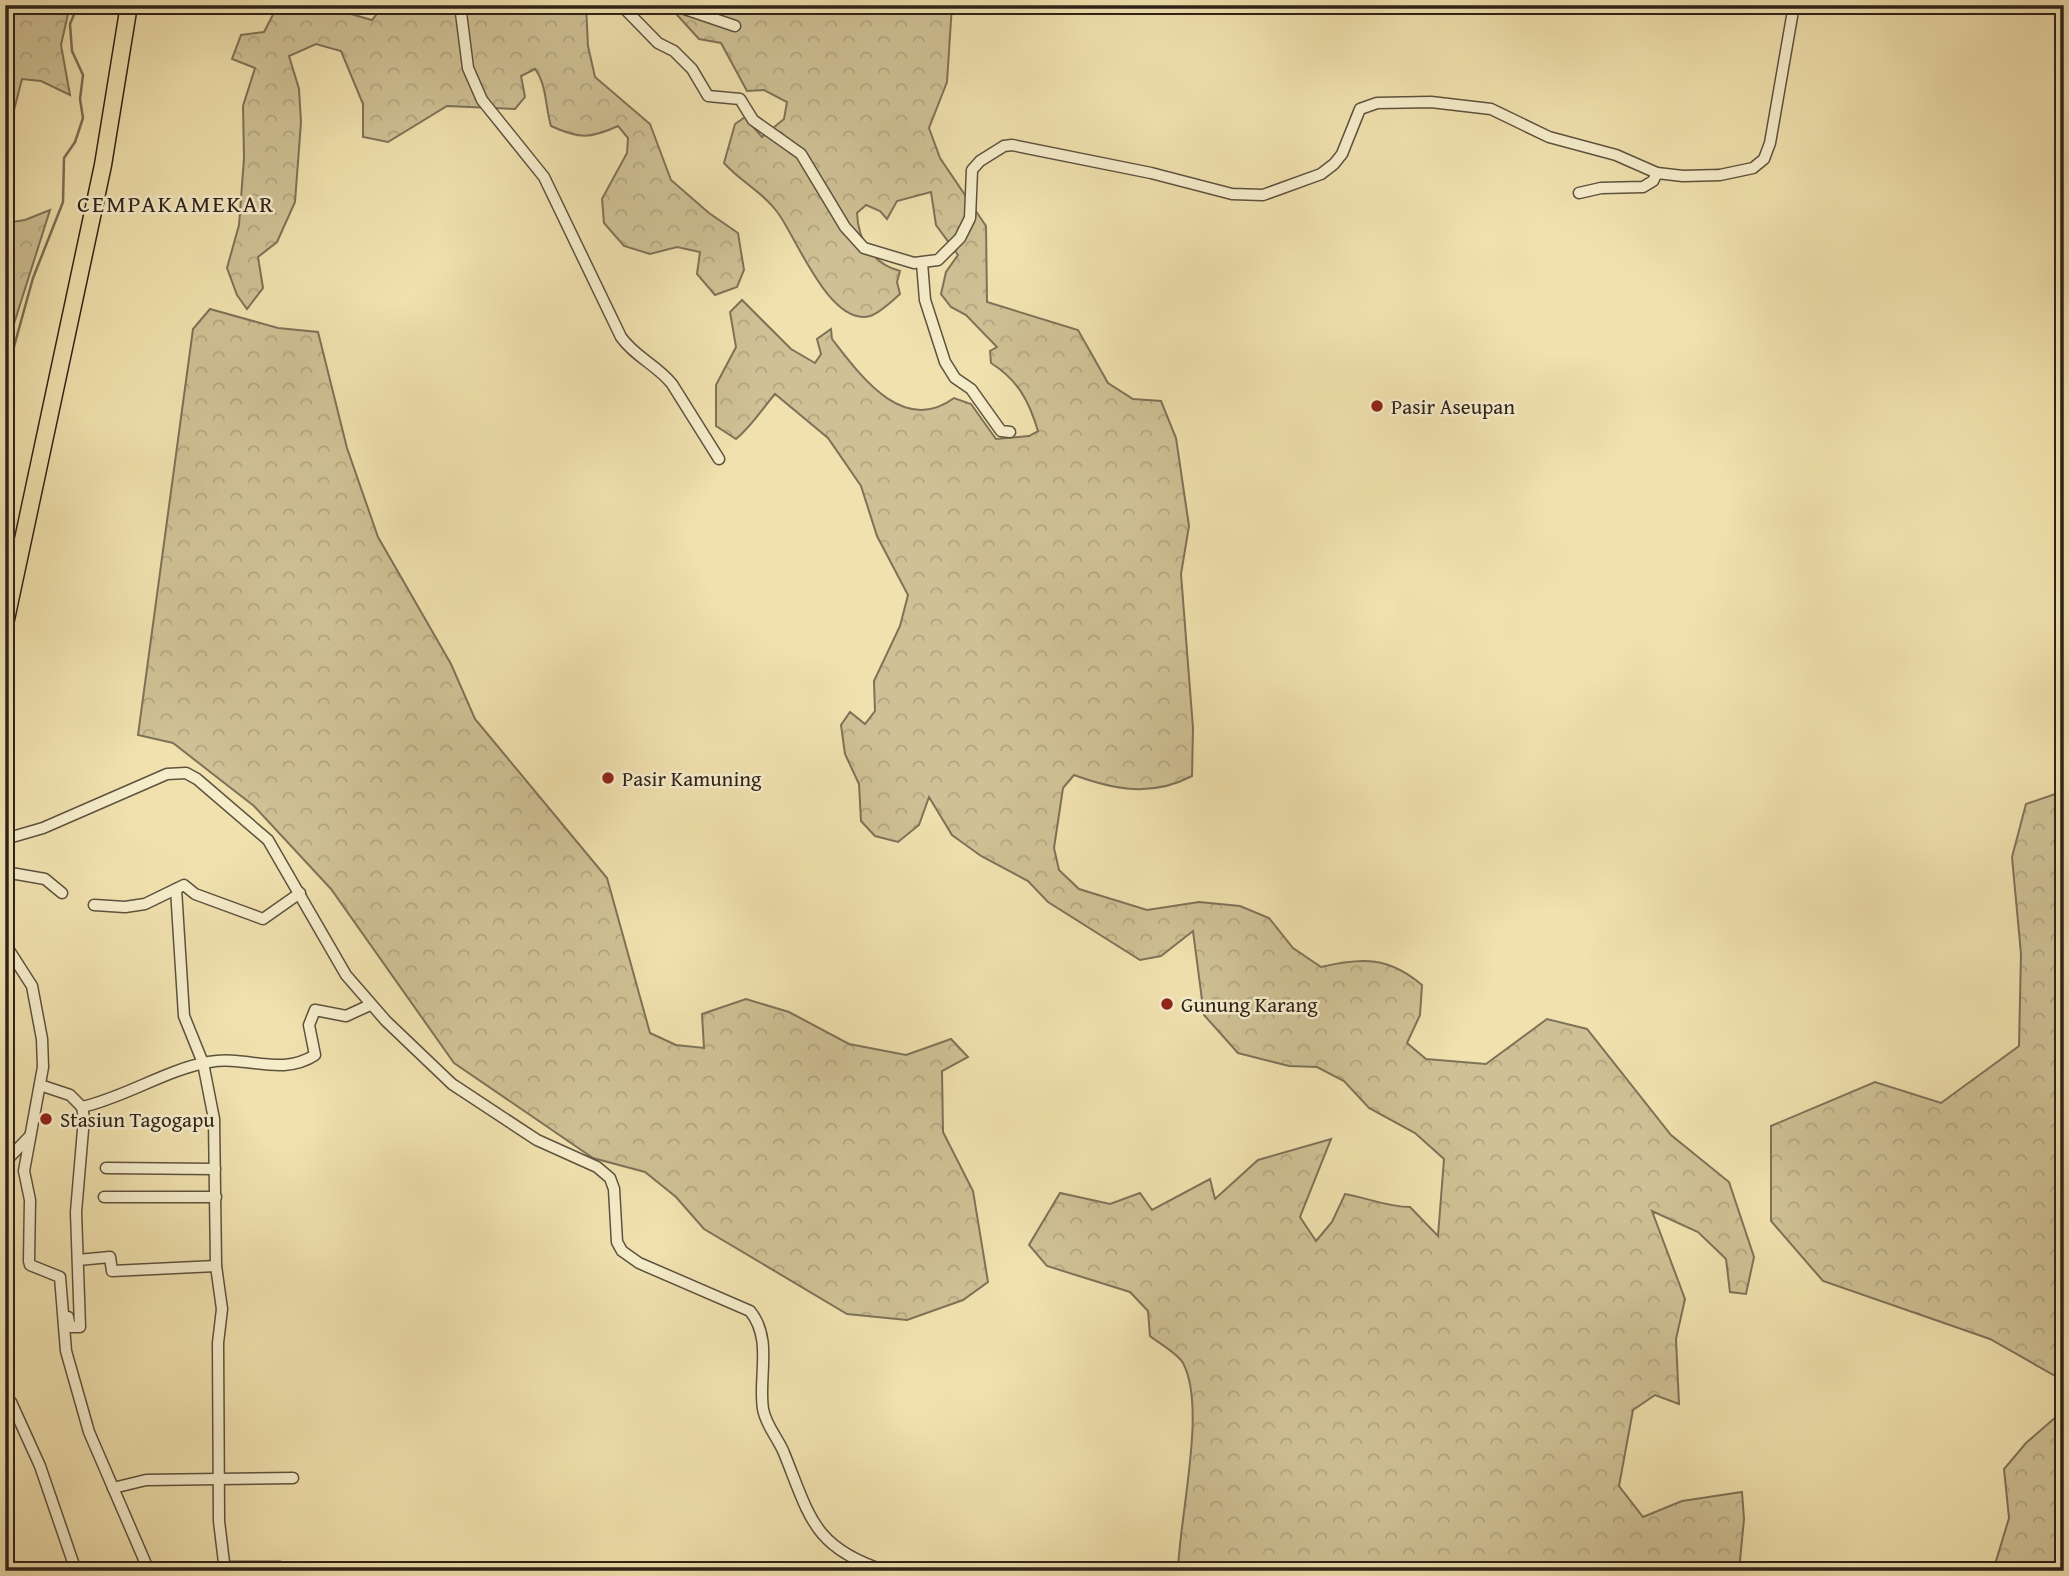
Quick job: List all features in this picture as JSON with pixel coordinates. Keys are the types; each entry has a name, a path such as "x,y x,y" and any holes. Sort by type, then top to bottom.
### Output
{"highway":[{"path":"5,624 103,165 129,5"},
{"path":"5,1559 8,1571"}],"street":[{"path":"460,5 468,68 482,100 544,177 629,350 664,374 719,459"},
{"path":"621,5 658,43 674,51 692,69 708,96 740,99 753,120 769,134 801,154 845,227 864,248 922,264 947,255 961,238 970,218 972,170 980,161 1004,146 1012,145 1151,173 1232,194 1263,195 1321,174 1334,164 1342,154 1360,109 1377,103 1431,102 1504,113 1549,137 1616,155 1657,173 1720,175 1753,168 1764,159 1778,104 1794,5"},
{"path":"645,5 682,8 735,26"},
{"path":"1578,193 1601,188 1643,187 1653,181 1657,173"},
{"path":"922,264 925,300 945,362 955,377 971,389 1001,431 1010,432"},
{"path":"5,839 43,828 167,774 186,773 268,840 346,975 370,1005 452,1084 537,1140 597,1167 610,1178 614,1189 616,1237 619,1246 630,1257 750,1311 763,1339 764,1411 817,1529 843,1553 886,1571"},
{"path":"5,872 45,879 62,893"},
{"path":"94,905 133,906 157,899 184,886 195,894 263,919 300,893"},
{"path":"176,889 184,1016 203,1063 214,1119 216,1266 222,1309 218,1343 219,1540 225,1569 280,1567"},
{"path":"5,944 27,975 35,994 42,1039 43,1067 24,1171 30,1200 29,1261 30,1265 60,1277 70,1327 79,1328 81,1278 76,1212 84,1118 82,1107 70,1095 40,1085"},
{"path":"82,1107 114,1098 203,1063 225,1060 283,1066 307,1060 315,1055 309,1025 315,1010 346,1016 370,1005"},
{"path":"5,1163 30,1136"},
{"path":"106,1168 215,1169"},
{"path":"104,1197 216,1197"},
{"path":"78,1259 110,1257 112,1271 216,1266"},
{"path":"63,1294 66,1351 89,1432 149,1571"},
{"path":"10,1402 40,1466 76,1571"},
{"path":"113,1488 146,1480 293,1478"}],"green space":[{"path":"5,5 70,5 61,45 70,95 41,81 22,79 5,145"},
{"path":"278,5 319,5 372,20 384,5 586,5 588,46 595,77 650,124 671,180 709,213 738,233 744,270 737,287 715,295 697,274 700,252 677,247 650,254 624,246 604,223 602,199 627,153 628,138 618,126 584,136 551,126 544,89 535,69 521,76 525,97 515,109 447,106 388,142 363,137 363,104 341,51 316,44 289,56 299,89 301,122 295,202 277,242 258,257 263,288 247,309 237,295 227,268 239,225 244,158 243,106 255,68 232,59 241,35 264,32"},
{"path":"668,5 952,5 947,82 929,128 940,158 986,226 987,302 1078,330 1108,383 1133,399 1161,401 1176,438 1189,526 1181,574 1193,728 1192,776 1162,787 1133,789 1074,775 1063,788 1054,848 1059,870 1079,889 1147,910 1199,902 1240,906 1269,918 1293,948 1321,967 1363,961 1387,964 1398,969 1422,985 1420,1015 1407,1043 1426,1059 1486,1064 1547,1019 1587,1029 1671,1135 1729,1182 1754,1257 1746,1294 1730,1292 1726,1259 1698,1232 1652,1211 1685,1299 1676,1339 1679,1404 1655,1395 1633,1410 1619,1486 1643,1517 1682,1501 1742,1492 1744,1519 1739,1571 1178,1571 1192,1435 1190,1383 1180,1359 1150,1336 1148,1311 1130,1292 1047,1266 1029,1245 1060,1193 1110,1204 1140,1193 1152,1210 1210,1179 1215,1199 1258,1160 1331,1139 1300,1217 1316,1241 1332,1222 1345,1194 1410,1207 1438,1236 1444,1159 1415,1133 1369,1108 1344,1081 1317,1067 1289,1066 1238,1053 1204,1015 1193,931 1161,956 1140,960 1048,902 1028,881 981,856 952,835 929,797 919,825 898,842 875,836 861,821 859,784 845,754 841,725 850,712 865,724 875,711 874,681 900,626 908,595 877,536 861,486 828,438 775,394 736,439 716,426 716,385 736,347 730,312 742,300 791,349 815,363 821,354 817,339 831,329 832,339 869,384 900,406 917,410 935,408 954,398 971,404 996,439 1029,436 1038,431 1021,392 991,363 990,351 997,347 966,315 951,307 941,294 946,272 958,255 936,225 931,192 897,201 887,219 880,211 866,205 857,213 860,233 869,250 882,263 900,271 897,282 900,294 882,310 870,316 855,316 841,308 816,278 772,205 724,163 735,124 745,117 762,137 784,119 787,102 764,90 747,91 721,43 699,39"},
{"path":"50,210 5,352 5,223 25,220"},
{"path":"210,309 278,328 318,332 347,448 378,537 451,664 475,719 607,878 650,1033 676,1045 704,1048 702,1014 746,999 789,1012 849,1044 906,1055 951,1039 968,1057 942,1071 943,1132 973,1191 988,1282 963,1300 907,1320 847,1314 704,1229 676,1197 645,1172 593,1158 454,1063 331,889 254,806 173,743 138,735 193,329"},
{"path":"2064,791 2064,1381 1990,1339 1823,1281 1771,1221 1771,1126 1875,1082 1941,1103 2019,1046 2021,954 2012,857 2026,804"},
{"path":"2064,1410 2064,1571 1993,1571 2009,1518 2004,1469 2026,1443"}],"waterway":[{"path":"5,379 33,278 63,202 64,158 75,142 83,118 80,99 83,75 72,51 70,24 78,5"}],"place":[{"name":"Pasir Aseupan","path":"1377,406"},
{"name":"Pasir Kamuning","path":"608,778"},
{"name":"Gunung Karang","path":"1167,1004"},
{"name":"Stasiun Tagogapu","path":"46,1119"}],"district":[{"name":"CEMPAKAMEKAR","path":"176,203"}]}
